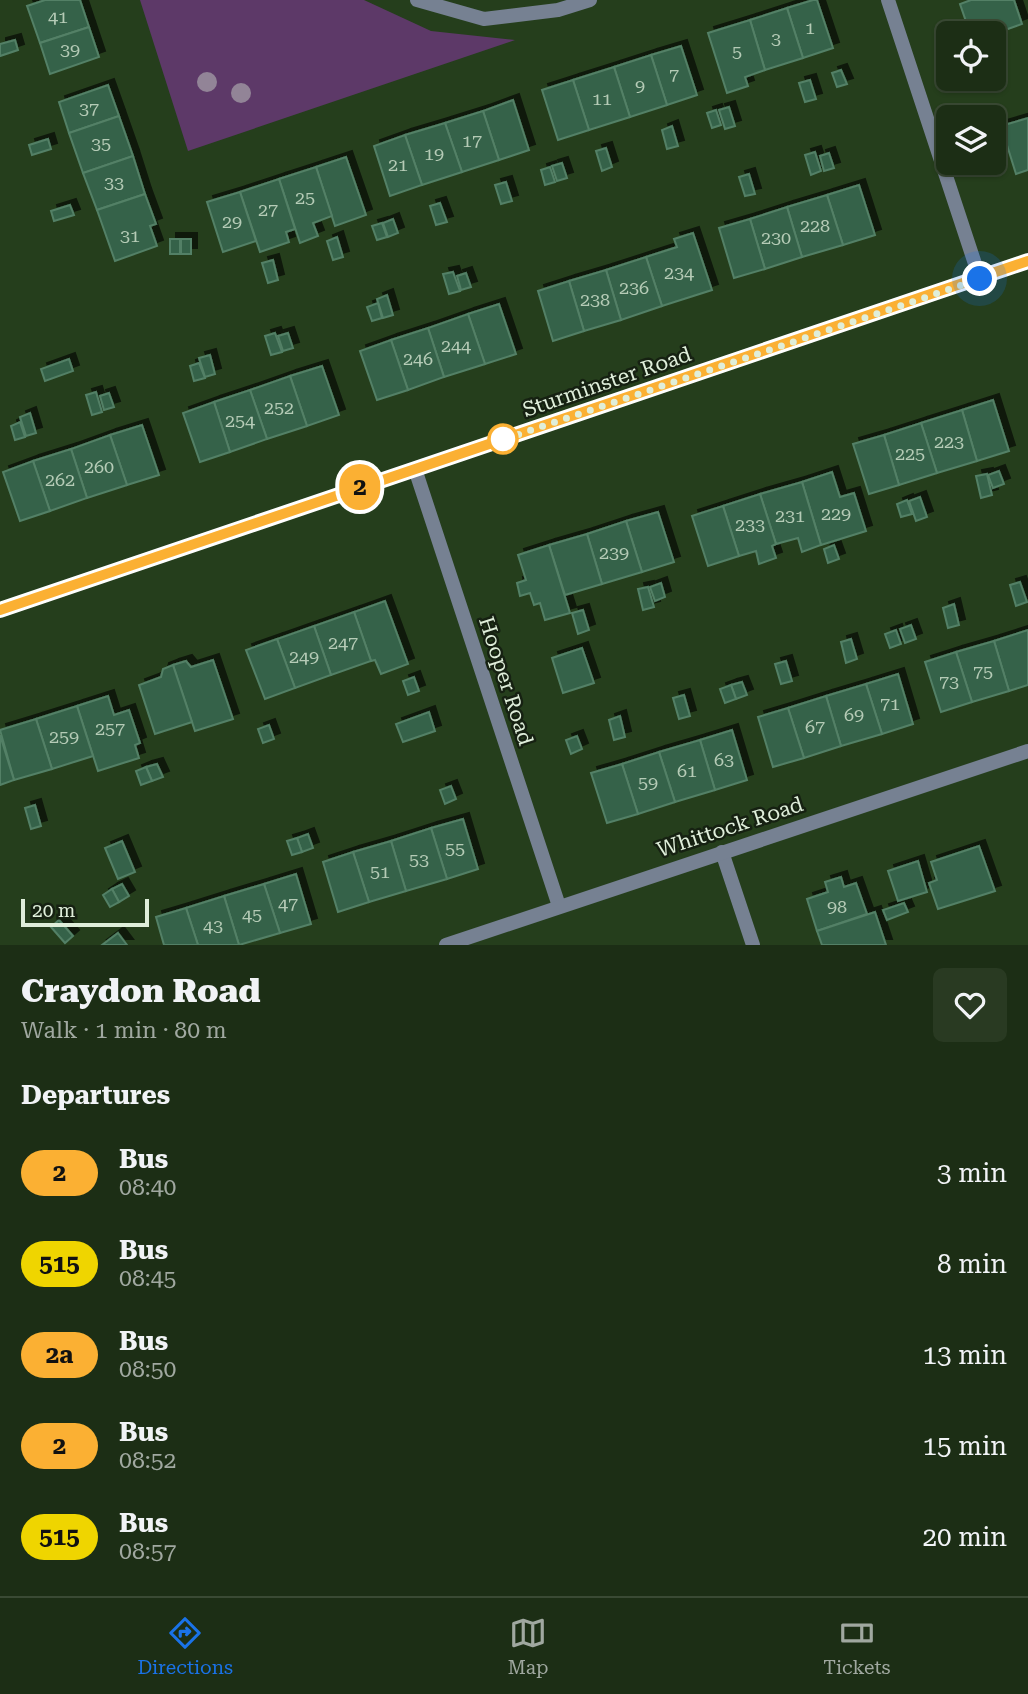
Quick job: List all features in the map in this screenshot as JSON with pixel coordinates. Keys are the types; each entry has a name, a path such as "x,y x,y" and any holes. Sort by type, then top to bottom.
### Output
{"street":[{"path":"416,0 484,19 558,10 590,0"},
{"path":"888,0 980,279"},
{"name":"Sturminster Road","path":"0,610 1028,261"},
{"name":"Hooper Road","path":"415,469 559,906"},
{"name":"Whittock Road","path":"446,945 1028,751"},
{"path":"722,852 753,945"}],"shaded area":[{"path":"140,0 364,0 431,31 515,40 188,151"}],"building":[{"path":"45,0 80,0 89,27 40,43 27,6"},
{"path":"817,0 833,48 803,58 787,8"},
{"path":"971,0 1014,0 1022,24 1006,30 1006,21 966,21 960,4"},
{"path":"787,8 803,58 765,70 750,20"},
{"path":"750,20 765,70 745,77 748,86 727,93 708,33"},
{"path":"89,27 99,57 50,74 40,43"},
{"path":"15,40 18,50 0,56 0,44"},
{"path":"681,46 697,95 667,105 651,55"},
{"path":"651,55 667,105 630,117 614,67"},
{"path":"614,67 630,117 589,130 573,80"},
{"path":"841,70 847,84 837,87 832,73"},
{"path":"573,80 589,130 558,140 542,90"},
{"path":"810,80 816,99 805,102 799,83"},
{"path":"108,85 119,116 69,133 59,102"},
{"path":"513,100 529,150 499,160 483,111"},
{"path":"729,107 735,126 725,129 719,110"},
{"path":"716,110 721,125 712,128 707,113"},
{"path":"483,111 499,160 462,172 445,123"},
{"path":"119,116 133,156 83,173 69,133"},
{"path":"1028,118 1028,170 1016,174 1006,142 1006,125"},
{"path":"445,123 462,172 422,185 405,135"},
{"path":"672,126 678,146 667,149 662,130"},
{"path":"405,135 422,185 390,196 374,146"},
{"path":"48,139 51,149 32,155 29,145"},
{"path":"606,148 612,167 602,171 596,151"},
{"path":"815,152 821,171 811,175 805,155"},
{"path":"829,153 834,168 824,171 820,156"},
{"path":"133,156 145,194 97,210 83,173"},
{"path":"346,157 366,215 335,226 316,167"},
{"path":"562,163 567,178 557,181 552,166"},
{"path":"316,167 332,216 313,223 318,236 300,243 279,179"},
{"path":"550,167 555,182 545,185 541,170"},
{"path":"749,174 755,194 745,196 739,177"},
{"path":"279,179 295,229 286,232 289,242 260,252 240,192"},
{"path":"506,182 512,201 501,204 495,185"},
{"path":"859,185 875,235 843,245 827,195"},
{"path":"240,192 256,241 223,252 207,202"},
{"path":"145,194 156,224 150,226 157,246 115,261 97,210"},
{"path":"827,195 843,245 802,257 787,207"},
{"path":"440,203 447,222 436,225 430,206"},
{"path":"70,205 74,215 54,221 51,211"},
{"path":"787,207 802,257 765,269 750,219"},
{"path":"393,219 398,233 388,237 383,223"},
{"path":"750,219 765,269 734,278 719,228"},
{"path":"382,223 387,237 377,240 372,226"},
{"path":"693,233 712,290 662,306 646,257 677,247 674,239"},
{"path":"337,237 343,257 333,260 327,241"},
{"path":"170,239 180,239 180,254 170,254"},
{"path":"181,239 191,239 191,254 181,254"},
{"path":"646,257 662,306 621,320 606,270"},
{"path":"273,260 278,280 268,283 262,263"},
{"path":"606,270 621,320 584,331 569,281"},
{"path":"453,272 460,291 449,294 443,274"},
{"path":"466,273 471,287 461,290 457,276"},
{"path":"569,281 584,331 553,341 538,291"},
{"path":"387,295 393,315 383,318 377,299"},
{"path":"378,303 382,318 372,321 367,307"},
{"path":"499,304 516,354 485,364 468,314"},
{"path":"468,314 485,364 444,377 428,328"},
{"path":"428,328 444,377 408,390 391,340"},
{"path":"275,333 282,352 271,355 265,336"},
{"path":"288,333 293,348 283,351 278,336"},
{"path":"391,340 408,390 377,400 360,351"},
{"path":"210,355 215,374 205,377 199,358"},
{"path":"69,359 73,371 45,381 41,369"},
{"path":"199,363 205,378 194,381 190,366"},
{"path":"322,366 339,415 307,426 290,376"},
{"path":"290,376 307,426 267,439 250,390"},
{"path":"250,390 267,439 230,452 214,402"},
{"path":"96,392 102,412 92,415 86,395"},
{"path":"109,393 114,407 104,410 100,396"},
{"path":"993,400 1009,451 977,461 962,410"},
{"path":"214,402 230,452 200,462 183,413"},
{"path":"962,410 977,461 937,473 921,423"},
{"path":"30,413 36,433 26,436 20,417"},
{"path":"20,422 25,437 15,440 11,426"},
{"path":"921,423 937,473 899,485 884,435"},
{"path":"142,425 159,475 127,485 110,435"},
{"path":"110,435 127,485 87,498 71,449"},
{"path":"884,435 899,485 869,494 853,444"},
{"path":"71,449 87,498 50,511 33,461"},
{"path":"33,461 50,511 20,521 3,472"},
{"path":"999,471 1004,484 993,488 988,475"},
{"path":"832,472 840,497 854,493 866,531 821,545 802,482"},
{"path":"987,474 992,495 981,498 976,476"},
{"path":"802,482 821,545 802,552 798,538 776,544 760,494"},
{"path":"760,494 776,544 772,546 776,558 759,564 756,551 739,556 723,506"},
{"path":"920,497 927,517 916,521 909,501"},
{"path":"907,500 912,514 901,517 897,504"},
{"path":"723,506 739,556 708,566 692,516"},
{"path":"658,512 674,562 642,572 626,521"},
{"path":"626,521 642,572 602,584 587,534"},
{"path":"587,534 602,584 565,595 549,545"},
{"path":"549,545 570,613 545,620 540,603 534,605 530,593 520,596 517,583 526,580 518,555"},
{"path":"834,545 839,559 828,563 824,549"},
{"path":"1020,582 1027,602 1016,606 1010,585"},
{"path":"661,583 665,597 655,601 650,587"},
{"path":"648,587 654,607 643,610 638,589"},
{"path":"385,601 408,664 381,674 375,660 371,661 354,612"},
{"path":"954,604 959,625 948,628 943,608"},
{"path":"583,610 589,630 578,634 572,613"},
{"path":"354,612 371,661 331,675 314,626"},
{"path":"911,625 916,639 905,643 900,629"},
{"path":"314,626 331,675 295,688 277,639"},
{"path":"896,630 901,644 890,648 885,634"},
{"path":"1028,630 1028,685 1009,691 994,641"},
{"path":"277,639 295,688 265,699 246,650"},
{"path":"851,639 857,659 846,663 841,642"},
{"path":"994,641 1009,691 972,702 956,652"},
{"path":"582,648 594,683 563,693 552,658"},
{"path":"956,652 972,702 941,712 925,662"},
{"path":"213,660 233,719 195,731 173,665 186,661 191,667"},
{"path":"786,661 792,681 781,684 775,664"},
{"path":"173,665 192,722 155,734 139,685 161,677 163,669"},
{"path":"898,674 913,724 882,734 866,684"},
{"path":"414,677 419,691 408,695 403,681"},
{"path":"742,682 747,695 736,699 731,685"},
{"path":"866,684 882,734 841,746 826,696"},
{"path":"731,685 736,699 725,703 720,689"},
{"path":"684,695 690,716 679,719 673,698"},
{"path":"108,696 114,715 129,710 140,743 135,745 139,758 98,771 77,706"},
{"path":"826,696 841,746 804,758 788,708"},
{"path":"77,706 93,756 52,769 36,719"},
{"path":"788,708 804,758 773,767 758,717"},
{"path":"429,712 435,731 403,742 396,724"},
{"path":"620,716 625,737 614,740 609,720"},
{"path":"36,719 52,769 14,780 0,730"},
{"path":"269,725 274,739 263,743 258,729"},
{"path":"732,730 747,780 715,790 700,740"},
{"path":"0,735 14,780 0,785"},
{"path":"577,736 582,749 571,754 566,740"},
{"path":"700,740 715,790 675,802 659,752"},
{"path":"659,752 675,802 638,814 622,764"},
{"path":"157,764 163,777 152,781 146,767"},
{"path":"622,764 638,814 607,823 591,773"},
{"path":"146,767 152,781 141,785 136,771"},
{"path":"451,786 456,799 445,804 440,790"},
{"path":"35,805 41,826 31,829 25,808"},
{"path":"463,819 478,869 447,879 431,828"},
{"path":"431,828 447,879 406,891 391,841"},
{"path":"308,834 313,848 302,852 297,838"},
{"path":"297,838 302,852 292,855 287,841"},
{"path":"122,841 135,872 118,879 105,848"},
{"path":"391,841 406,891 369,902 353,852"},
{"path":"979,846 995,891 938,909 929,883 937,880 931,862"},
{"path":"353,852 369,902 338,912 323,862"},
{"path":"918,861 927,892 898,901 888,871"},
{"path":"296,874 311,924 280,933 264,884"},
{"path":"841,877 844,887 856,883 867,914 817,931 807,899 828,892 825,882"},
{"path":"122,884 129,896 119,902 112,889"},
{"path":"264,884 280,933 239,945 224,896"},
{"path":"112,889 119,902 110,907 103,895"},
{"path":"224,896 239,945 198,945 186,908"},
{"path":"904,903 908,912 887,920 883,910"},
{"path":"186,908 198,945 164,945 156,917"},
{"path":"875,912 886,945 822,945 817,931"},
{"path":"59,920 73,936 65,943 51,927"},
{"path":"118,933 127,945 102,945"}],"bus line":[{"name":"2","path":"0,610 1028,261"}],"route":[{"path":"503,439 499,441 980,279"}]}
